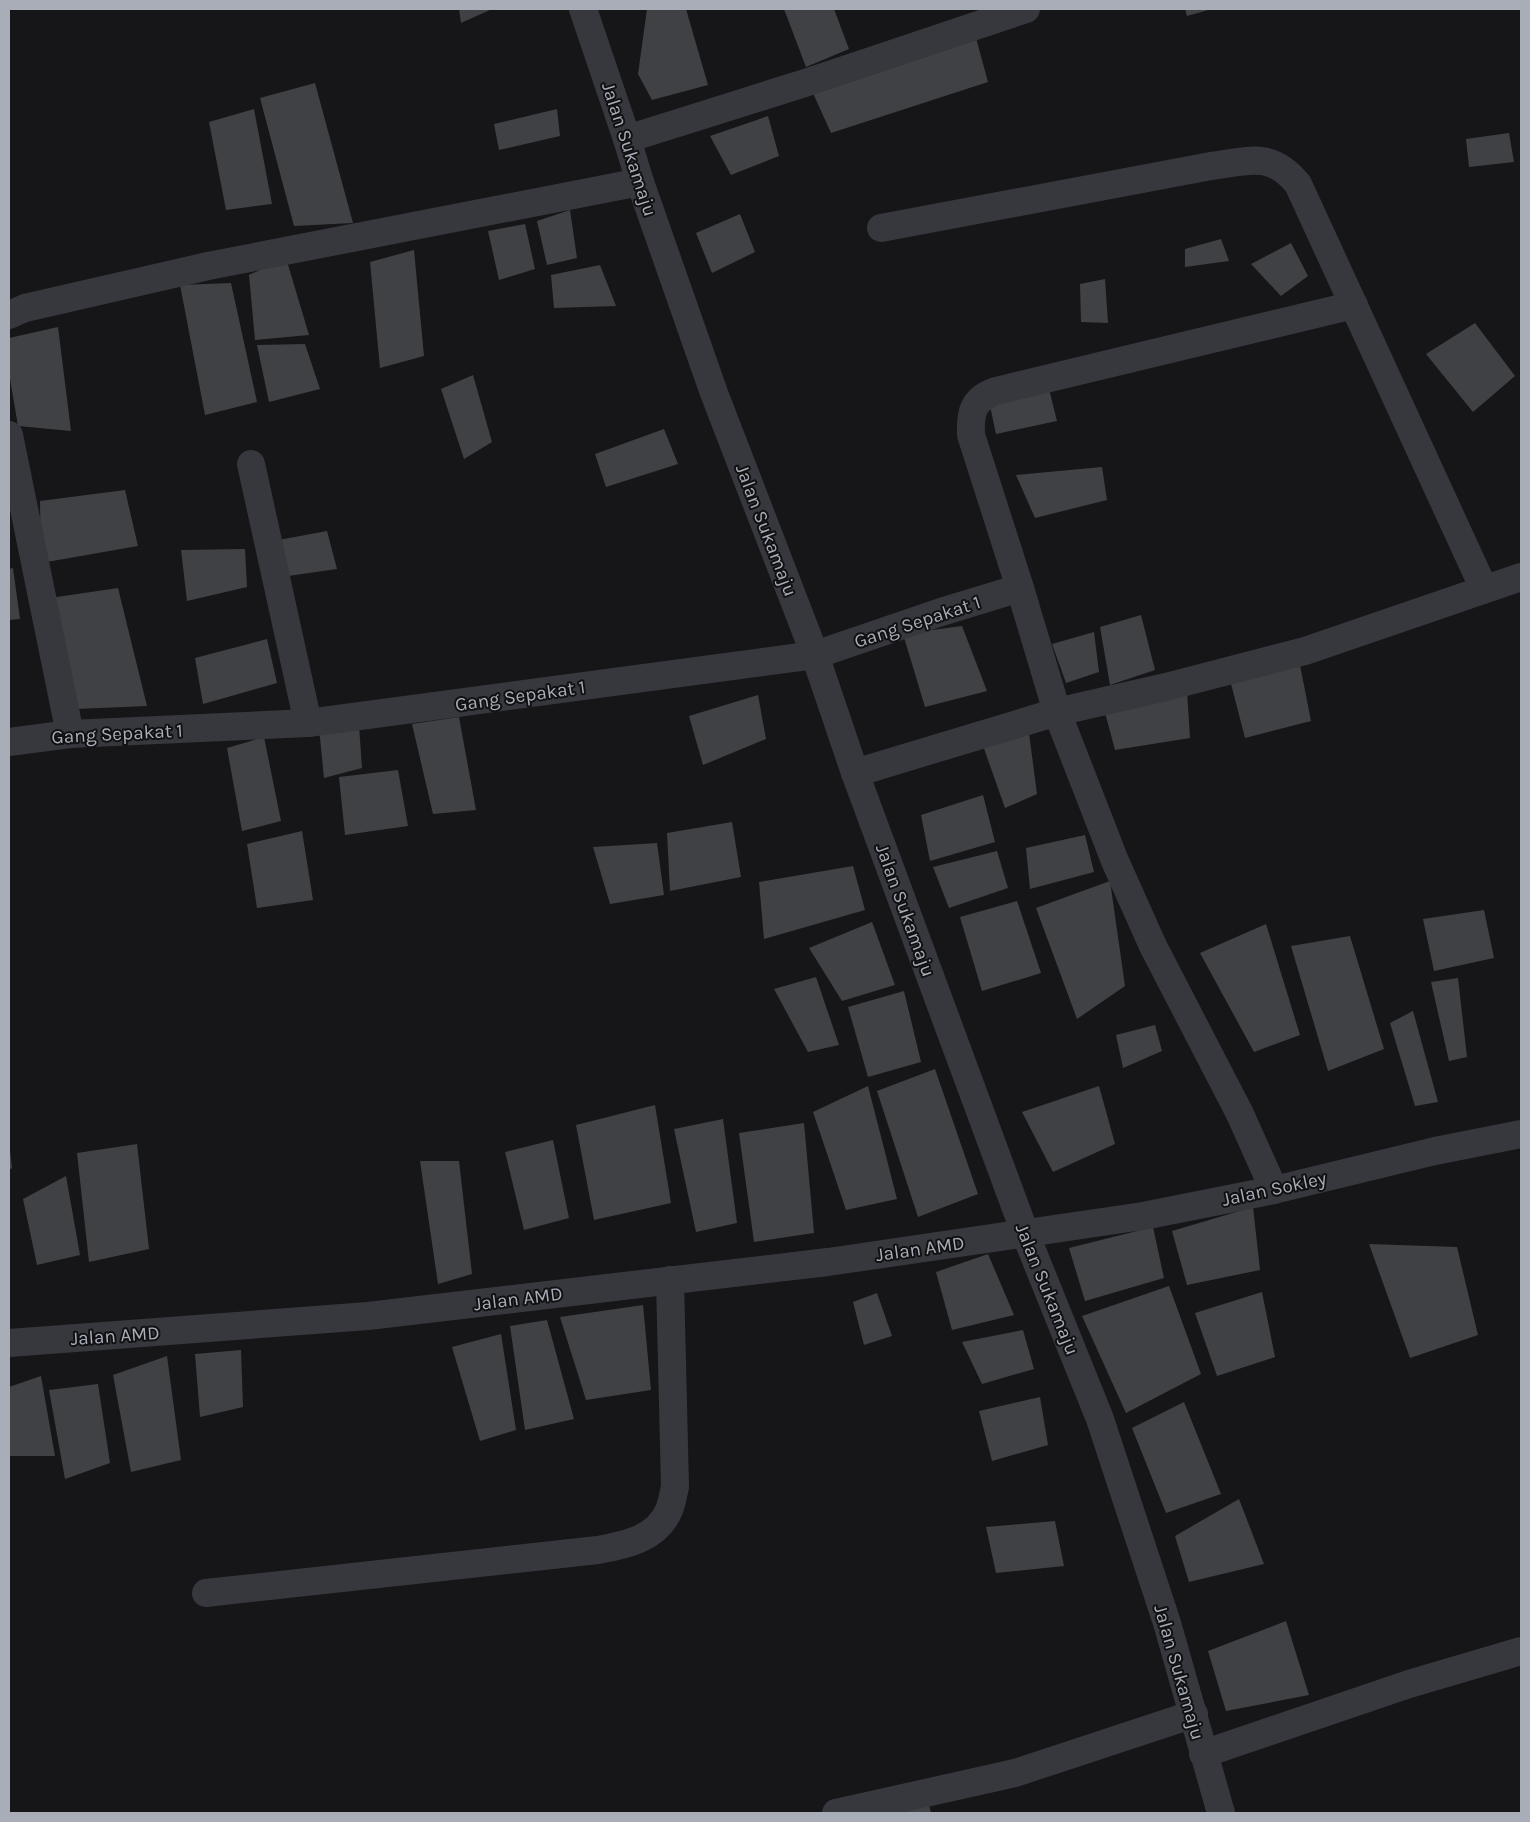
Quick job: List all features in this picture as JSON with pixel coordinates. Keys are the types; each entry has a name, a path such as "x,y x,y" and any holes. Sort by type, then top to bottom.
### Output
{"street":[{"name":"Jalan Sukamaju","path":"583,9 640,182 714,392 815,655 855,773 1025,1233 1100,1419 1167,1623 1221,1813"},
{"path":"627,139 805,83 1026,9"},
{"path":"881,228 1211,166 1260,160 1282,167 1298,184 1484,589"},
{"path":"9,316 25,308 208,266 640,182"},
{"path":"1274,1190 1240,1114 1190,1020 1115,861 1058,712 971,435 971,414 975,405 982,398 996,391 1354,305"},
{"path":"9,435 70,734"},
{"path":"251,464 308,723"},
{"path":"855,773 1058,712 1166,687 1305,651 1521,577"},
{"name":"Gang Sepakat 1","path":"9,742 70,734 308,723 815,655 941,612 1020,588"},
{"name":"Jalan Sokley","path":"1025,1233 1143,1216 1274,1190 1436,1151 1521,1134"},
{"name":"Jalan AMD","path":"9,1343 368,1316 828,1262 1025,1233"},
{"path":"206,1593 598,1550 631,1544 648,1534 662,1522 669,1510 675,1487 670,1280"},
{"path":"1203,1754 1409,1684 1521,1651"},
{"path":"836,1813 1015,1773 1194,1714"}],"building":[{"path":"459,9 492,9 461,23"},
{"path":"647,9 686,9 708,85 652,100 638,74"},
{"path":"784,9 834,9 849,49 806,67"},
{"path":"1185,9 1212,9 1187,16"},
{"path":"976,38 988,82 831,133 812,91"},
{"path":"315,83 353,223 294,226 260,98"},
{"path":"254,109 272,204 226,210 209,122"},
{"path":"557,109 560,136 499,150 494,124"},
{"path":"768,116 779,156 731,175 710,136"},
{"path":"1509,133 1514,162 1469,167 1466,139"},
{"path":"570,210 577,258 547,265 537,221"},
{"path":"740,214 755,252 712,273 696,233"},
{"path":"525,224 535,269 499,280 488,231"},
{"path":"1221,239 1229,261 1185,267 1185,249"},
{"path":"1291,243 1308,276 1281,296 1251,264"},
{"path":"414,250 424,356 380,368 370,262"},
{"path":"286,258 309,335 255,340 249,275"},
{"path":"600,265 616,306 554,308 551,275"},
{"path":"1105,279 1108,323 1081,322 1080,284"},
{"path":"231,283 257,402 205,415 180,285"},
{"path":"1475,323 1515,376 1473,412 1426,354"},
{"path":"58,327 71,431 18,426 9,373 9,338"},
{"path":"305,344 320,389 269,402 257,345"},
{"path":"473,375 492,442 464,459 441,389"},
{"path":"1049,389 1057,421 996,434 989,401"},
{"path":"664,429 678,464 606,487 595,454"},
{"path":"1102,467 1107,500 1035,518 1016,475"},
{"path":"125,490 138,546 41,563 40,501"},
{"path":"327,531 337,569 281,577 273,541"},
{"path":"245,549 247,587 187,601 181,550"},
{"path":"13,568 20,619 9,620 9,569"},
{"path":"118,588 147,706 76,709 50,598"},
{"path":"1141,615 1155,670 1110,685 1100,627"},
{"path":"962,626 987,691 925,707 903,634"},
{"path":"1094,632 1099,672 1066,683 1052,644"},
{"path":"267,639 277,683 203,704 195,658"},
{"path":"1299,660 1311,721 1245,738 1229,676"},
{"path":"1187,691 1190,738 1115,750 1104,709"},
{"path":"758,695 766,739 703,765 689,716"},
{"path":"459,717 476,810 433,814 412,724"},
{"path":"359,725 362,768 324,778 319,728"},
{"path":"1029,733 1037,794 1005,808 982,743"},
{"path":"264,737 281,821 242,831 227,748"},
{"path":"398,770 408,826 345,835 339,777"},
{"path":"983,795 995,842 930,861 921,815"},
{"path":"732,822 741,877 670,891 667,833"},
{"path":"302,831 313,900 257,908 247,844"},
{"path":"1085,835 1094,872 1030,889 1026,848"},
{"path":"657,843 664,895 610,904 593,847"},
{"path":"997,851 1008,888 949,908 933,867"},
{"path":"853,866 865,910 764,939 759,882"},
{"path":"1110,881 1125,986 1077,1019 1036,908"},
{"path":"1017,901 1041,973 982,991 960,917"},
{"path":"1484,910 1494,958 1434,971 1423,919"},
{"path":"872,922 895,985 842,1001 809,948"},
{"path":"1266,924 1300,1035 1254,1052 1200,953"},
{"path":"1350,936 1384,1049 1328,1071 1291,946"},
{"path":"816,977 839,1045 808,1052 774,989"},
{"path":"1458,978 1467,1057 1449,1061 1431,982"},
{"path":"904,991 921,1062 868,1077 848,1007"},
{"path":"1413,1011 1438,1102 1415,1106 1390,1023"},
{"path":"1155,1025 1162,1051 1123,1068 1116,1035"},
{"path":"935,1069 978,1194 918,1217 877,1091"},
{"path":"868,1086 897,1199 846,1210 813,1112"},
{"path":"1099,1086 1115,1144 1053,1172 1022,1112"},
{"path":"655,1105 671,1203 594,1220 576,1125"},
{"path":"723,1119 737,1223 696,1232 674,1129"},
{"path":"804,1123 814,1233 754,1242 739,1133"},
{"path":"553,1140 569,1218 524,1230 505,1152"},
{"path":"137,1144 149,1249 89,1262 77,1153"},
{"path":"9,1150 12,1168 9,1170"},
{"path":"420,1161 459,1161 472,1274 438,1284"},
{"path":"66,1176 80,1255 37,1265 23,1199"},
{"path":"1253,1207 1260,1270 1187,1285 1172,1231"},
{"path":"1153,1227 1164,1278 1085,1301 1069,1248"},
{"path":"1369,1244 1457,1247 1478,1335 1410,1358"},
{"path":"988,1254 1014,1315 952,1330 936,1272"},
{"path":"1169,1286 1201,1374 1126,1413 1082,1316"},
{"path":"1262,1292 1275,1357 1217,1376 1195,1313"},
{"path":"877,1293 892,1336 864,1345 853,1302"},
{"path":"643,1305 651,1390 586,1400 560,1317"},
{"path":"547,1320 574,1419 525,1430 510,1326"},
{"path":"1023,1330 1034,1369 982,1384 962,1342"},
{"path":"501,1334 516,1430 480,1441 452,1347"},
{"path":"241,1350 243,1407 200,1417 195,1354"},
{"path":"167,1356 181,1460 131,1472 113,1375"},
{"path":"41,1376 55,1456 9,1456 9,1387"},
{"path":"98,1384 110,1463 65,1479 49,1390"},
{"path":"1040,1397 1048,1445 992,1461 979,1411"},
{"path":"1184,1402 1221,1494 1166,1513 1132,1428"},
{"path":"1239,1499 1264,1564 1189,1582 1175,1536"},
{"path":"1055,1521 1064,1566 996,1573 986,1527"},
{"path":"1286,1621 1309,1695 1226,1711 1208,1651"},
{"path":"928,1801 931,1813 882,1813"}]}
